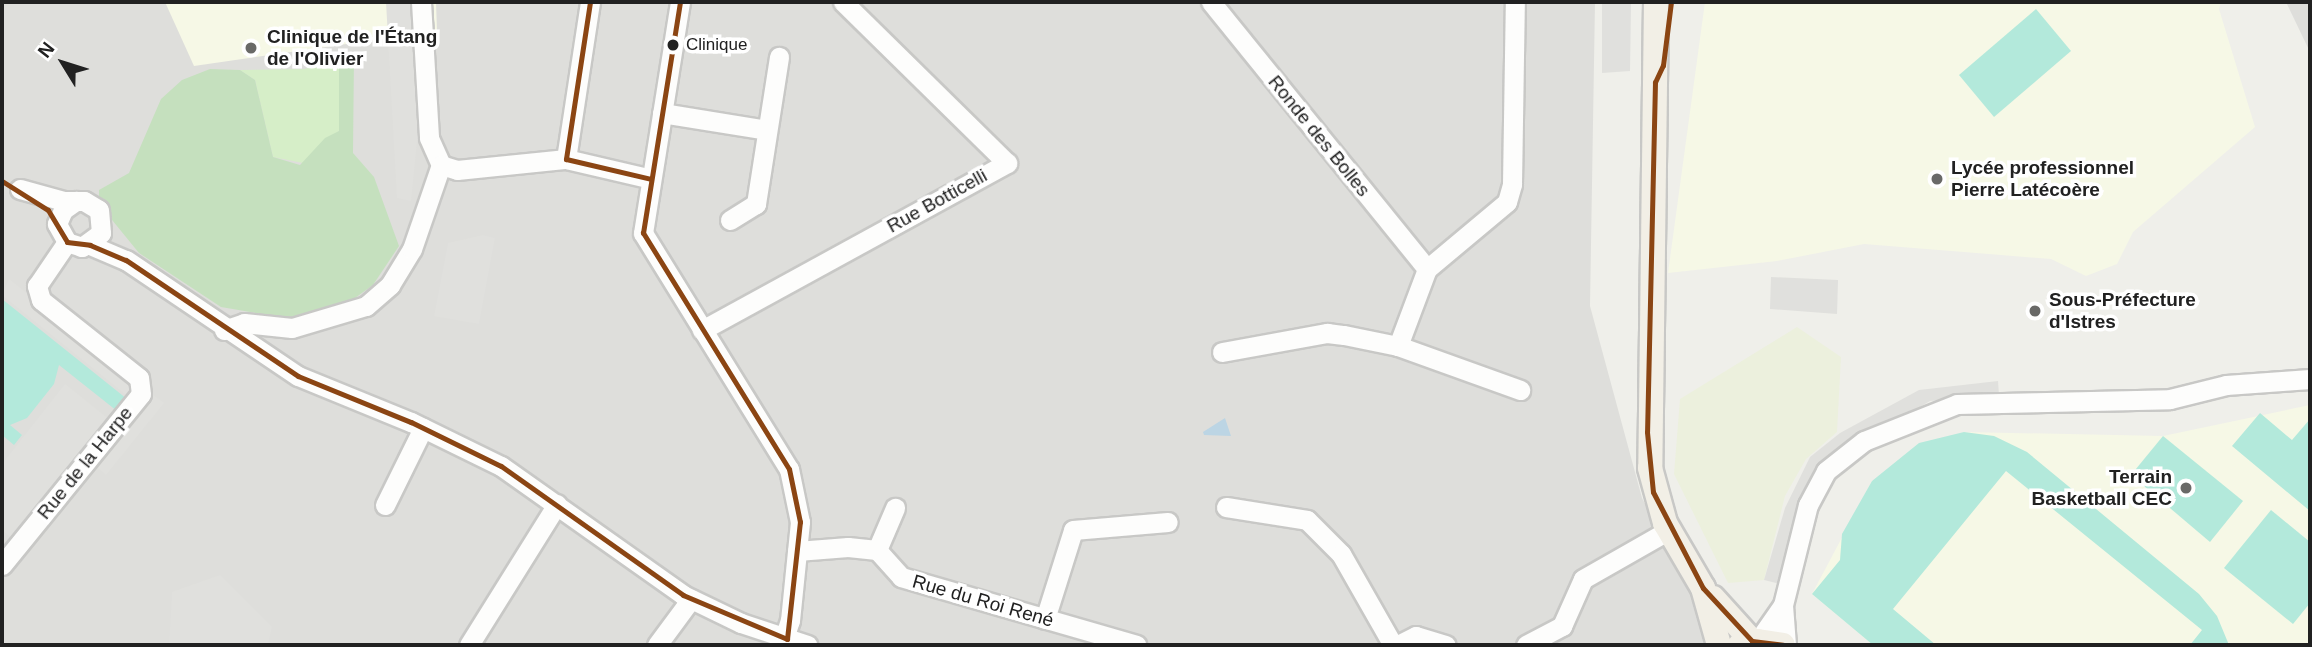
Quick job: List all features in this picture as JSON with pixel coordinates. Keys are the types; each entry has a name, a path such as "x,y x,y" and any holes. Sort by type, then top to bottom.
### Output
{"main road":[{"path":"1656,2 1647,432 1653,492 1669,530 1703,588 1750,642 1785,645"},
{"path":"1703,588 1720,645"}],"street":[{"path":"224,330 243,323 292,328 366,306 390,285 412,249 441,165 429,138 421,2"},
{"path":"566,159 590,2"},
{"path":"680,2 643,233 789,469 800,522 784,642"},
{"name":"Rue Botticelli","path":"702,330 1007,163 843,2"},
{"name":"Ronde des Bolles","path":"1211,2 1427,269"},
{"path":"1398,346 1427,269 1507,202 1512,184 1515,2"},
{"path":"730,220 756,204 779,57"},
{"path":"662,113 767,130"},
{"path":"441,165 457,170 566,159 651,179"},
{"path":"11,185 76,201 99,210 103,226 126,260"},
{"path":"11,185 48,210 67,243 90,245 126,260 224,330 298,376 423,428 501,466 691,599 784,642 807,645"},
{"path":"57,224 62,210 76,201"},
{"path":"90,245 103,226"},
{"name":"Rue de la Harpe","path":"2,565 141,394 139,378 41,300 37,286 67,243"},
{"path":"1222,352 1327,333 1398,346 1520,390"},
{"path":"1785,645 1783,605 1808,505 1826,471 1864,441 1957,404 2170,399 2226,385 2310,379"},
{"path":"384,505 423,428"},
{"path":"469,645 557,505"},
{"path":"1226,507 1307,520 1341,554 1395,645 1416,636 1446,645"},
{"path":"797,551 848,547 877,550 895,508"},
{"path":"1045,619 1073,530 1168,522"},
{"path":"1526,645 1554,639 1583,579 1669,530"},
{"name":"Rue du Roi René","path":"877,550 901,577 1136,645"},
{"path":"657,645 691,599"},
{"path":"1750,642 1783,605"}],"shaded area":[{"path":"2,2 1595,2 1590,306 1642,498 1707,623 1703,645 2,645"},
{"name":"Clinique de l'Étang de l'Olivier","path":"165,2 436,2 437,31 194,66"},
{"path":"386,2 431,2 438,93 421,101 411,201 397,198"},
{"path":"1602,2 1631,2 1630,71 1602,73"},
{"name":"Lycée professionnel Pierre Latécoère","path":"1705,2 2221,2 2219,9 2255,127 2133,232 2117,264 2086,276 2051,259 1864,244 1777,261 1668,273"},
{"path":"2286,2 2310,2 2310,52"},
{"path":"483,235 495,238 479,324 434,316 448,243"},
{"path":"1771,277 1838,280 1837,314 1770,309"},
{"path":"9,279 143,387 135,402 2,295"},
{"path":"1797,327 1841,357 1837,432 1806,459 1785,496 1764,580 1728,583 1674,474 1680,399"},
{"path":"1998,381 1999,395 1930,401 1825,463 1780,584 1764,580 1785,508 1810,457 1840,433 1919,390"},
{"path":"65,384 116,425 19,544 2,530 2,464"},
{"path":"153,395 164,403 106,475 96,466"},
{"path":"2310,405 2310,645 1873,645 1812,594 1872,481 1964,432 2163,436"},
{"path":"220,575 272,627 268,645 169,645 172,592"}],"green space":[{"path":"2036,9 2071,51 1994,117 1959,75"},
{"path":"339,56 339,131 303,163 273,157 255,80 240,70 305,69"},
{"path":"339,56 354,56 353,153 374,177 399,246 373,285 355,298 302,321 221,307 139,253 99,204 99,190 129,173 161,99 182,80 210,69 240,70 255,80 273,157 300,165 325,138 339,131"},
{"path":"2,299 127,399 117,411 59,365 54,384 27,418 10,425 22,435 14,445 2,435"},
{"path":"2260,413 2292,440 2310,419 2310,511 2232,446"},
{"path":"1964,432 1994,436 2027,452 2199,594 2217,616 2229,645 2190,645 2202,630 2006,471 1893,609 1936,645 1873,645 1812,594 1840,560 1842,534 1872,481 1919,443"},
{"name":"Terrain Basketball CEC","path":"2163,436 2243,501 2210,542 2131,475"},
{"path":"2271,510 2310,542 2310,603 2293,624 2224,568"}],"water":[{"path":"1225,418 1231,436 1204,435 1203,432"}],"transit line":[{"path":"590,2 566,159 651,179"},
{"path":"2,181 48,210 67,242 90,245 126,260 298,376 411,422 501,466 683,595 787,639 800,522 789,469 643,233 680,2"},
{"path":"1671,2 1663,65 1655,82 1647,432 1653,492 1703,588 1752,641 1783,645"}],"place":[{"name":"Clinique","path":"673,45"},
{"name":"Clinique de l'Étang de l'Olivier","path":"251,48"},
{"name":"Lycée professionnel Pierre Latécoère","path":"1937,179"},
{"name":"Sous-Préfecture d'Istres","path":"2035,311"},
{"name":"Terrain Basketball CEC","path":"2186,488"}]}
